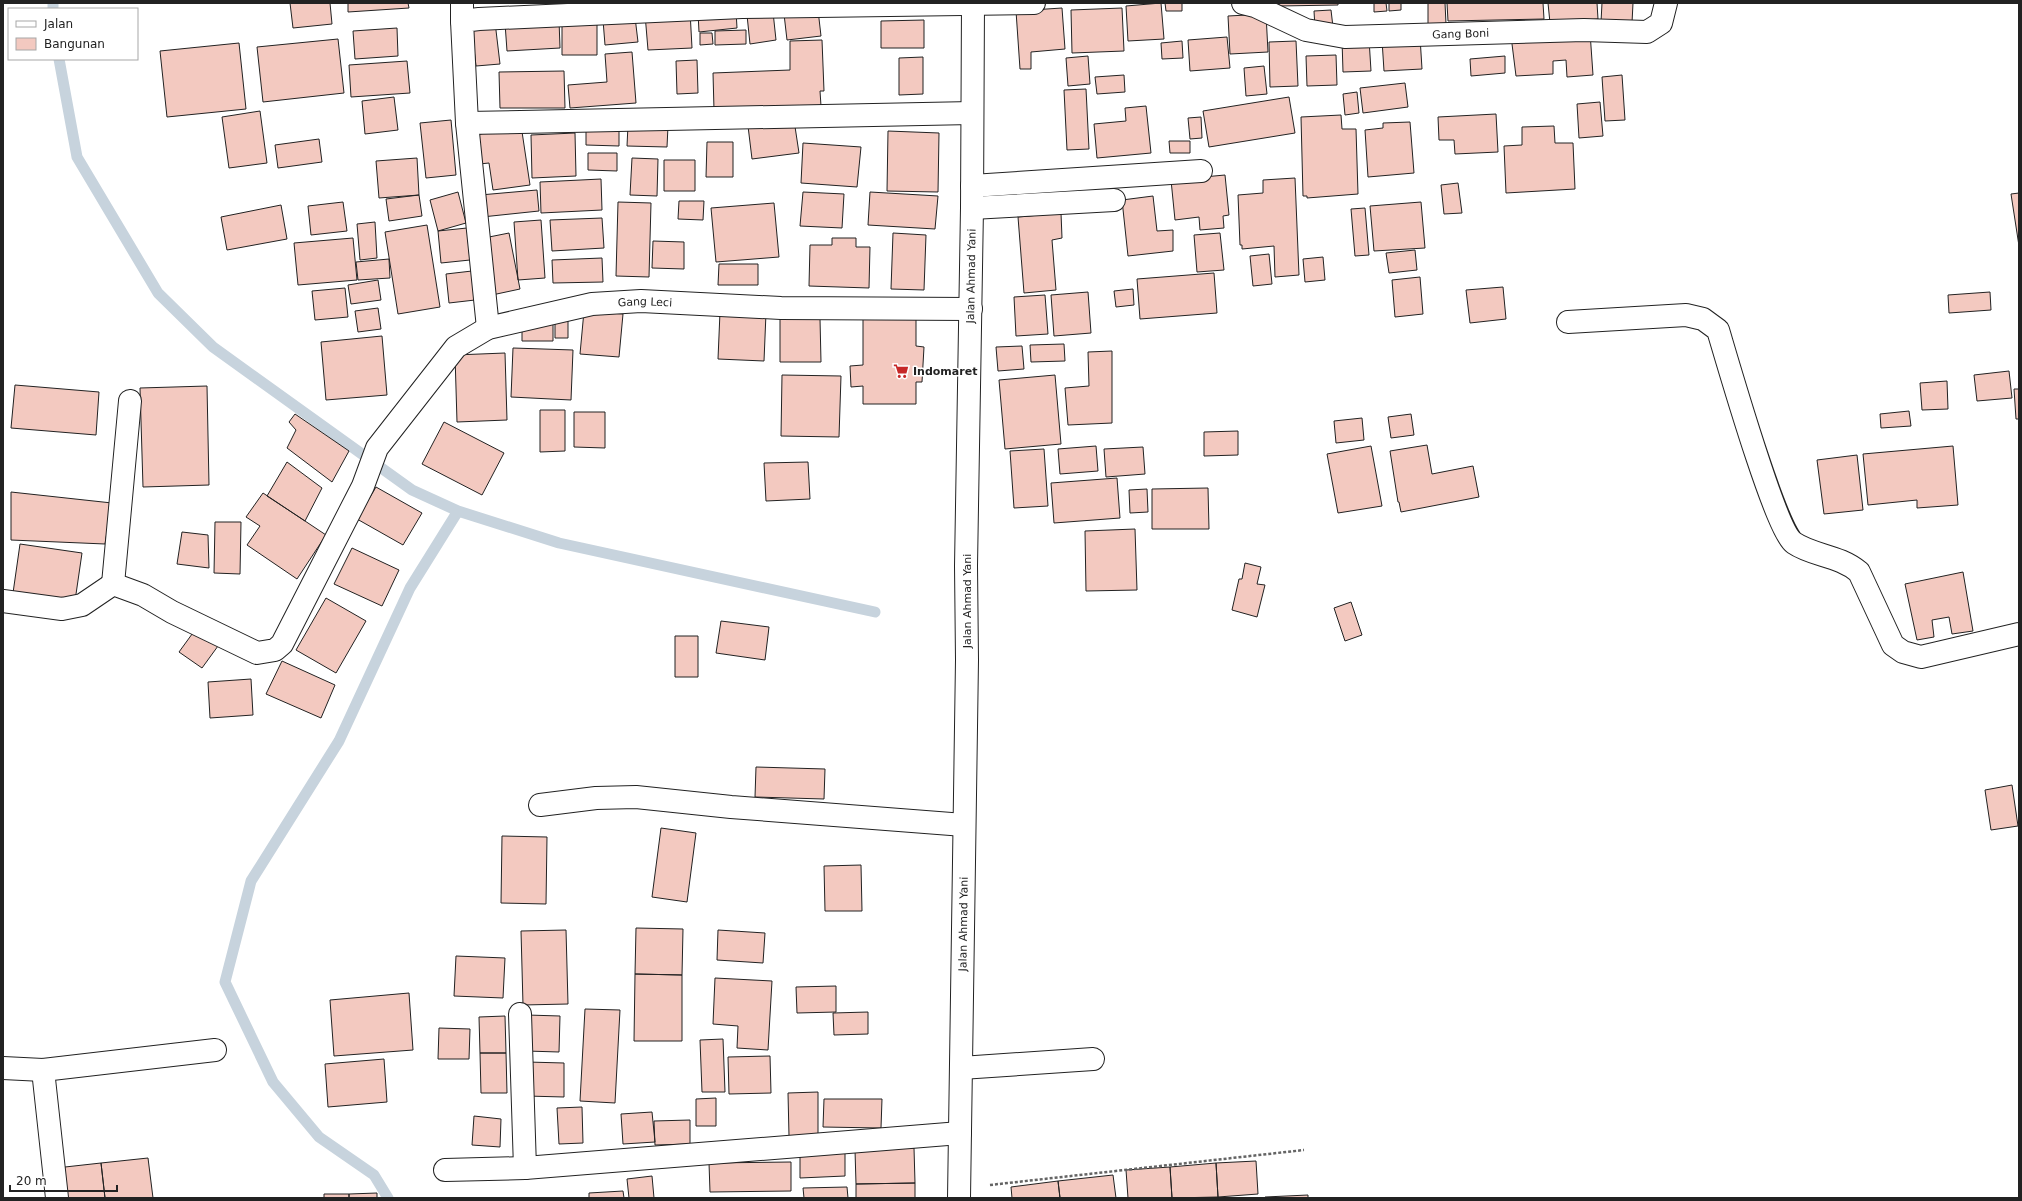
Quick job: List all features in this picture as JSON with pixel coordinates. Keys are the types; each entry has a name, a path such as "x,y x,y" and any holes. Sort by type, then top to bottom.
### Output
{"street":[{"path":"488,328 467,123 462,12 487,18 742,7 1034,3"},
{"name":"Gang Boni","path":"1243,3 1255,6 1306,30 1345,37 1576,30 1647,32 1661,23 1666,3"},
{"name":"Jalan Ahmad Yani","path":"959,1193 967,660 966,566 971,309 972,4"},
{"path":"467,123 972,113"},
{"path":"972,186 1201,171"},
{"path":"972,208 1114,200"},
{"name":"Gang Leci","path":"113,584 143,595 172,612 257,653 275,650 282,644 363,486 377,448 456,347 488,328 592,304 640,301 781,308 971,309"},
{"path":"1568,322 1686,315 1703,319 1718,330 1759,460 1783,527 1793,543 1850,564 1860,572 1893,644 1903,652 1921,657 2019,634"},
{"path":"3,601 62,609 82,606 113,584 130,401"},
{"path":"540,805 596,798 636,798 964,825"},
{"path":"520,1014 525,1168"},
{"path":"3,1068 43,1070 215,1050"},
{"path":"961,1068 1093,1059"},
{"path":"43,1070 57,1198"},
{"path":"445,1170 525,1168 960,1133"}],"path":[{"path":"959,1193 1304,1150"}],"building":[{"path":"290,3 330,3 332,24 293,28"},
{"path":"348,3 408,3 409,8 348,12"},
{"path":"1161,3 1164,39 1128,41 1126,6"},
{"path":"1165,3 1182,3 1182,11 1166,11"},
{"path":"1279,3 1338,3 1338,5 1279,6"},
{"path":"1374,3 1386,3 1387,11 1374,12"},
{"path":"1389,3 1401,3 1401,10 1389,11"},
{"path":"1428,3 1445,3 1446,24 1428,25"},
{"path":"1447,3 1543,3 1544,19 1448,21"},
{"path":"1548,3 1597,3 1598,19 1550,23"},
{"path":"1602,3 1633,3 1632,23 1601,22"},
{"path":"1062,8 1065,49 1031,52 1031,69 1020,69 1016,11"},
{"path":"1122,8 1124,51 1072,53 1071,10"},
{"path":"818,10 821,36 787,40 784,14"},
{"path":"1331,10 1333,27 1315,28 1314,11"},
{"path":"690,11 692,48 648,50 645,14"},
{"path":"736,11 737,28 699,32 698,13"},
{"path":"773,12 776,40 750,44 747,15"},
{"path":"1266,14 1268,52 1230,54 1228,16"},
{"path":"635,17 638,42 605,45 603,20"},
{"path":"562,19 597,19 597,55 562,55"},
{"path":"559,20 560,48 507,51 505,23"},
{"path":"924,20 924,48 881,48 881,21"},
{"path":"495,22 500,64 476,66 471,24"},
{"path":"397,28 398,56 355,59 353,31"},
{"path":"746,30 746,44 715,45 715,31"},
{"path":"1590,32 1593,75 1567,77 1566,60 1553,61 1553,74 1516,76 1511,36"},
{"path":"700,33 712,33 713,44 700,45"},
{"path":"1227,37 1230,68 1190,71 1188,40"},
{"path":"1420,37 1422,69 1384,71 1382,40"},
{"path":"338,39 344,93 263,102 257,47"},
{"path":"1369,39 1371,71 1343,72 1342,40"},
{"path":"822,40 824,91 820,91 821,106 714,110 713,73 790,70 790,41"},
{"path":"1182,41 1183,58 1162,59 1161,43"},
{"path":"1296,41 1298,86 1270,87 1269,42"},
{"path":"239,43 246,109 167,117 160,51"},
{"path":"632,52 636,103 570,108 568,85 607,82 605,54"},
{"path":"1336,55 1337,85 1307,86 1306,56"},
{"path":"1088,56 1090,84 1068,86 1066,58"},
{"path":"1505,56 1505,73 1471,76 1470,59"},
{"path":"923,57 923,94 899,95 899,58"},
{"path":"697,60 698,93 677,94 676,61"},
{"path":"407,61 410,93 351,97 349,65"},
{"path":"1264,66 1267,94 1246,96 1244,68"},
{"path":"564,71 565,108 500,108 499,72"},
{"path":"1124,75 1125,92 1097,94 1095,77"},
{"path":"1622,75 1625,120 1605,121 1602,77"},
{"path":"1405,83 1408,107 1363,113 1360,88"},
{"path":"1086,89 1089,149 1067,150 1064,90"},
{"path":"1357,92 1359,113 1345,115 1343,94"},
{"path":"394,97 398,130 365,134 362,101"},
{"path":"1289,97 1295,133 1209,147 1203,111"},
{"path":"1600,102 1603,136 1579,138 1577,104"},
{"path":"1146,106 1151,153 1097,158 1094,124 1126,121 1125,108"},
{"path":"260,111 267,163 229,168 222,117"},
{"path":"1496,114 1498,152 1455,154 1454,140 1439,140 1438,117"},
{"path":"1341,115 1342,129 1356,129 1358,194 1307,198 1307,196 1303,196 1301,117"},
{"path":"1201,117 1202,138 1190,139 1188,118"},
{"path":"451,120 456,175 426,178 420,123"},
{"path":"794,120 799,153 752,159 748,126"},
{"path":"1410,122 1414,173 1368,177 1365,130 1383,128 1383,123"},
{"path":"521,125 530,185 493,190 489,163 479,164 476,135"},
{"path":"628,125 668,126 667,147 627,146"},
{"path":"586,126 619,126 619,146 586,145"},
{"path":"1554,126 1555,143 1573,143 1575,189 1506,193 1504,146 1522,145 1522,127"},
{"path":"888,131 939,133 938,192 887,191"},
{"path":"575,133 576,176 532,178 531,135"},
{"path":"319,139 322,162 278,168 275,145"},
{"path":"1169,141 1190,141 1190,153 1170,153"},
{"path":"707,142 733,142 733,177 706,177"},
{"path":"803,143 861,147 857,187 801,183"},
{"path":"588,153 617,153 617,171 588,170"},
{"path":"417,158 419,195 379,198 376,161"},
{"path":"632,158 658,159 657,196 630,195"},
{"path":"664,160 695,160 695,191 664,191"},
{"path":"1225,175 1229,215 1223,216 1224,228 1200,230 1199,217 1175,220 1171,180"},
{"path":"1295,178 1299,275 1275,277 1274,246 1242,249 1242,245 1240,245 1238,195 1263,193 1263,180"},
{"path":"601,179 602,210 541,213 540,182"},
{"path":"1458,183 1462,213 1444,214 1441,185"},
{"path":"537,190 539,211 482,217 480,195"},
{"path":"458,192 466,223 438,231 430,200"},
{"path":"803,192 844,194 842,228 800,226"},
{"path":"870,192 938,196 935,229 868,225"},
{"path":"2019,193 2019,246 2011,194"},
{"path":"419,195 422,216 389,221 386,199"},
{"path":"1153,196 1157,231 1173,230 1173,251 1128,256 1122,200"},
{"path":"679,201 704,201 703,220 678,219"},
{"path":"343,202 347,231 311,235 308,206"},
{"path":"618,202 651,203 649,277 616,276"},
{"path":"1421,202 1425,248 1374,251 1370,206"},
{"path":"774,203 779,257 716,262 711,208"},
{"path":"281,205 287,239 227,250 221,217"},
{"path":"1365,208 1369,255 1355,256 1351,209"},
{"path":"1061,213 1062,238 1052,240 1056,290 1024,293 1018,217"},
{"path":"602,218 604,248 552,251 550,220"},
{"path":"541,220 545,278 518,280 514,222"},
{"path":"375,222 377,258 360,260 357,224"},
{"path":"427,225 440,307 398,314 385,232"},
{"path":"467,228 470,260 441,263 438,231"},
{"path":"509,233 520,289 492,295 484,238"},
{"path":"893,233 926,235 924,290 891,289"},
{"path":"1220,233 1224,270 1197,272 1194,235"},
{"path":"353,238 357,280 298,285 294,243"},
{"path":"832,238 856,238 856,247 870,247 869,288 809,286 810,245 832,245"},
{"path":"653,241 684,242 684,269 652,268"},
{"path":"1415,250 1417,270 1389,273 1386,253"},
{"path":"1269,254 1272,284 1253,286 1250,256"},
{"path":"1323,257 1325,280 1305,282 1303,259"},
{"path":"602,258 603,282 553,283 552,260"},
{"path":"389,259 390,278 358,280 356,262"},
{"path":"719,264 758,264 758,285 718,285"},
{"path":"472,271 475,300 449,303 446,274"},
{"path":"1214,273 1217,313 1140,319 1137,279"},
{"path":"1420,277 1423,314 1395,317 1392,280"},
{"path":"378,280 381,300 351,304 348,285"},
{"path":"1503,287 1506,319 1470,323 1466,290"},
{"path":"345,288 348,317 315,320 312,291"},
{"path":"1133,289 1134,305 1116,307 1114,291"},
{"path":"1088,292 1091,333 1054,336 1051,295"},
{"path":"1990,292 1991,310 1949,313 1948,295"},
{"path":"1045,295 1048,334 1016,336 1014,297"},
{"path":"378,308 381,329 358,332 355,311"},
{"path":"584,311 623,314 619,357 580,354"},
{"path":"720,312 766,313 764,361 718,359"},
{"path":"863,318 916,318 916,346 924,347 922,382 916,382 916,404 863,404 863,386 851,387 850,366 863,365"},
{"path":"555,319 568,319 568,338 555,338"},
{"path":"780,319 820,319 821,362 780,362"},
{"path":"522,323 553,323 553,341 522,341"},
{"path":"382,336 387,395 326,400 321,342"},
{"path":"1064,344 1065,361 1031,362 1030,345"},
{"path":"1022,346 1024,369 998,371 996,347"},
{"path":"513,348 573,350 571,400 511,397"},
{"path":"1112,351 1112,423 1068,425 1065,388 1089,386 1088,352"},
{"path":"505,353 507,420 457,422 455,355"},
{"path":"2009,371 2012,398 1977,401 1974,375"},
{"path":"782,375 841,376 839,437 781,436"},
{"path":"1055,375 1061,444 1005,449 999,380"},
{"path":"1947,381 1948,409 1922,410 1920,383"},
{"path":"15,385 99,392 96,435 11,428"},
{"path":"207,386 209,485 143,487 140,388"},
{"path":"2014,389 2019,389 2019,419 2016,419"},
{"path":"540,410 565,410 565,451 540,452"},
{"path":"1909,411 1911,426 1881,428 1880,414"},
{"path":"574,412 605,412 605,448 574,447"},
{"path":"295,414 349,451 332,482 287,448 296,430 289,422"},
{"path":"1411,414 1414,435 1391,438 1388,417"},
{"path":"1362,418 1364,440 1336,443 1334,421"},
{"path":"444,422 504,453 482,495 422,464"},
{"path":"1238,431 1238,455 1204,456 1204,432"},
{"path":"1427,445 1432,474 1473,466 1479,497 1401,512 1390,451"},
{"path":"1096,446 1098,471 1060,474 1058,449"},
{"path":"1371,446 1382,506 1338,513 1327,454"},
{"path":"1953,446 1958,505 1917,508 1917,500 1868,505 1863,454"},
{"path":"1143,447 1145,474 1106,477 1104,449"},
{"path":"1044,449 1048,506 1014,508 1010,451"},
{"path":"1857,455 1863,510 1824,514 1817,460"},
{"path":"287,462 322,488 305,521 267,496"},
{"path":"808,462 810,499 766,501 764,463"},
{"path":"1117,478 1120,518 1054,523 1051,483"},
{"path":"376,487 422,513 403,545 357,519"},
{"path":"1208,488 1209,529 1152,529 1152,489"},
{"path":"1147,489 1148,512 1130,513 1129,490"},
{"path":"11,492 112,503 105,544 11,540"},
{"path":"263,493 326,535 297,579 247,545 260,526 246,517"},
{"path":"215,522 241,522 240,574 214,573"},
{"path":"1135,529 1137,590 1086,591 1085,531"},
{"path":"182,532 208,535 209,568 177,564"},
{"path":"20,544 82,553 75,601 13,593"},
{"path":"352,548 399,570 382,606 334,584"},
{"path":"1245,563 1261,567 1257,584 1265,585 1257,617 1232,610 1239,579 1242,579"},
{"path":"1963,572 1973,631 1952,634 1949,617 1932,620 1934,637 1917,640 1905,584"},
{"path":"326,598 366,621 336,673 296,650"},
{"path":"1351,602 1362,635 1345,641 1334,608"},
{"path":"721,621 769,627 765,660 716,653"},
{"path":"195,630 218,646 202,668 179,652"},
{"path":"675,636 698,636 698,677 675,677"},
{"path":"282,661 335,685 321,718 266,694"},
{"path":"251,679 253,715 210,718 208,682"},
{"path":"756,767 825,769 824,799 755,797"},
{"path":"2012,785 2018,826 1991,830 1985,790"},
{"path":"661,828 696,833 687,902 652,897"},
{"path":"502,836 547,837 546,904 501,903"},
{"path":"861,865 862,911 825,911 824,866"},
{"path":"636,928 683,929 682,975 635,974"},
{"path":"566,930 568,1004 523,1005 521,931"},
{"path":"718,930 765,933 763,963 717,960"},
{"path":"456,956 505,958 503,998 454,996"},
{"path":"635,974 682,975 682,1041 634,1041"},
{"path":"715,978 772,981 768,1050 737,1048 738,1026 713,1024"},
{"path":"836,986 836,1012 797,1013 796,987"},
{"path":"409,993 413,1050 334,1056 330,1000"},
{"path":"585,1009 620,1010 615,1103 580,1101"},
{"path":"868,1012 868,1034 834,1035 833,1013"},
{"path":"527,1015 560,1016 559,1052 526,1051"},
{"path":"505,1016 506,1053 480,1053 479,1017"},
{"path":"439,1028 470,1029 469,1059 438,1059"},
{"path":"723,1039 725,1092 702,1092 700,1040"},
{"path":"480,1053 506,1053 507,1093 481,1093"},
{"path":"770,1056 771,1093 729,1094 728,1057"},
{"path":"384,1059 387,1102 328,1107 325,1064"},
{"path":"527,1062 564,1063 564,1097 526,1096"},
{"path":"818,1092 818,1136 789,1136 788,1093"},
{"path":"716,1098 716,1126 696,1126 696,1099"},
{"path":"824,1099 882,1099 881,1128 823,1127"},
{"path":"582,1107 583,1143 559,1144 557,1108"},
{"path":"652,1112 655,1142 623,1144 621,1114"},
{"path":"474,1116 501,1119 500,1147 472,1145"},
{"path":"690,1120 690,1144 655,1145 654,1121"},
{"path":"914,1148 915,1183 856,1184 855,1150"},
{"path":"845,1151 845,1176 800,1178 800,1153"},
{"path":"148,1158 153,1198 105,1198 101,1163"},
{"path":"1256,1161 1258,1194 1218,1197 1216,1163"},
{"path":"791,1162 791,1191 710,1192 709,1163"},
{"path":"101,1163 105,1198 59,1198 56,1168"},
{"path":"1216,1163 1218,1197 1172,1198 1170,1167"},
{"path":"1170,1167 1172,1198 1128,1198 1126,1170"},
{"path":"1113,1175 1116,1198 1060,1198 1058,1181"},
{"path":"652,1176 654,1198 629,1198 627,1179"},
{"path":"1058,1181 1060,1198 1012,1198 1011,1187"},
{"path":"915,1183 915,1198 856,1198 856,1184"},
{"path":"847,1187 848,1198 804,1198 803,1188"},
{"path":"623,1191 624,1198 589,1198 589,1193"},
{"path":"377,1193 377,1198 349,1198 349,1194"},
{"path":"324,1194 349,1194 349,1198 324,1198"},
{"path":"1308,1195 1308,1198 1265,1198 1265,1197"}],"waterway":[{"path":"53,3 53,8"},
{"path":"59,60 77,157 158,293 213,347 412,490 458,511 559,543 875,612"},
{"path":"388,1198 374,1175 319,1137 273,1082 225,982 251,881 339,741 410,588 458,511"}],"place":[{"name":"Indomaret","path":"901,371"}]}
